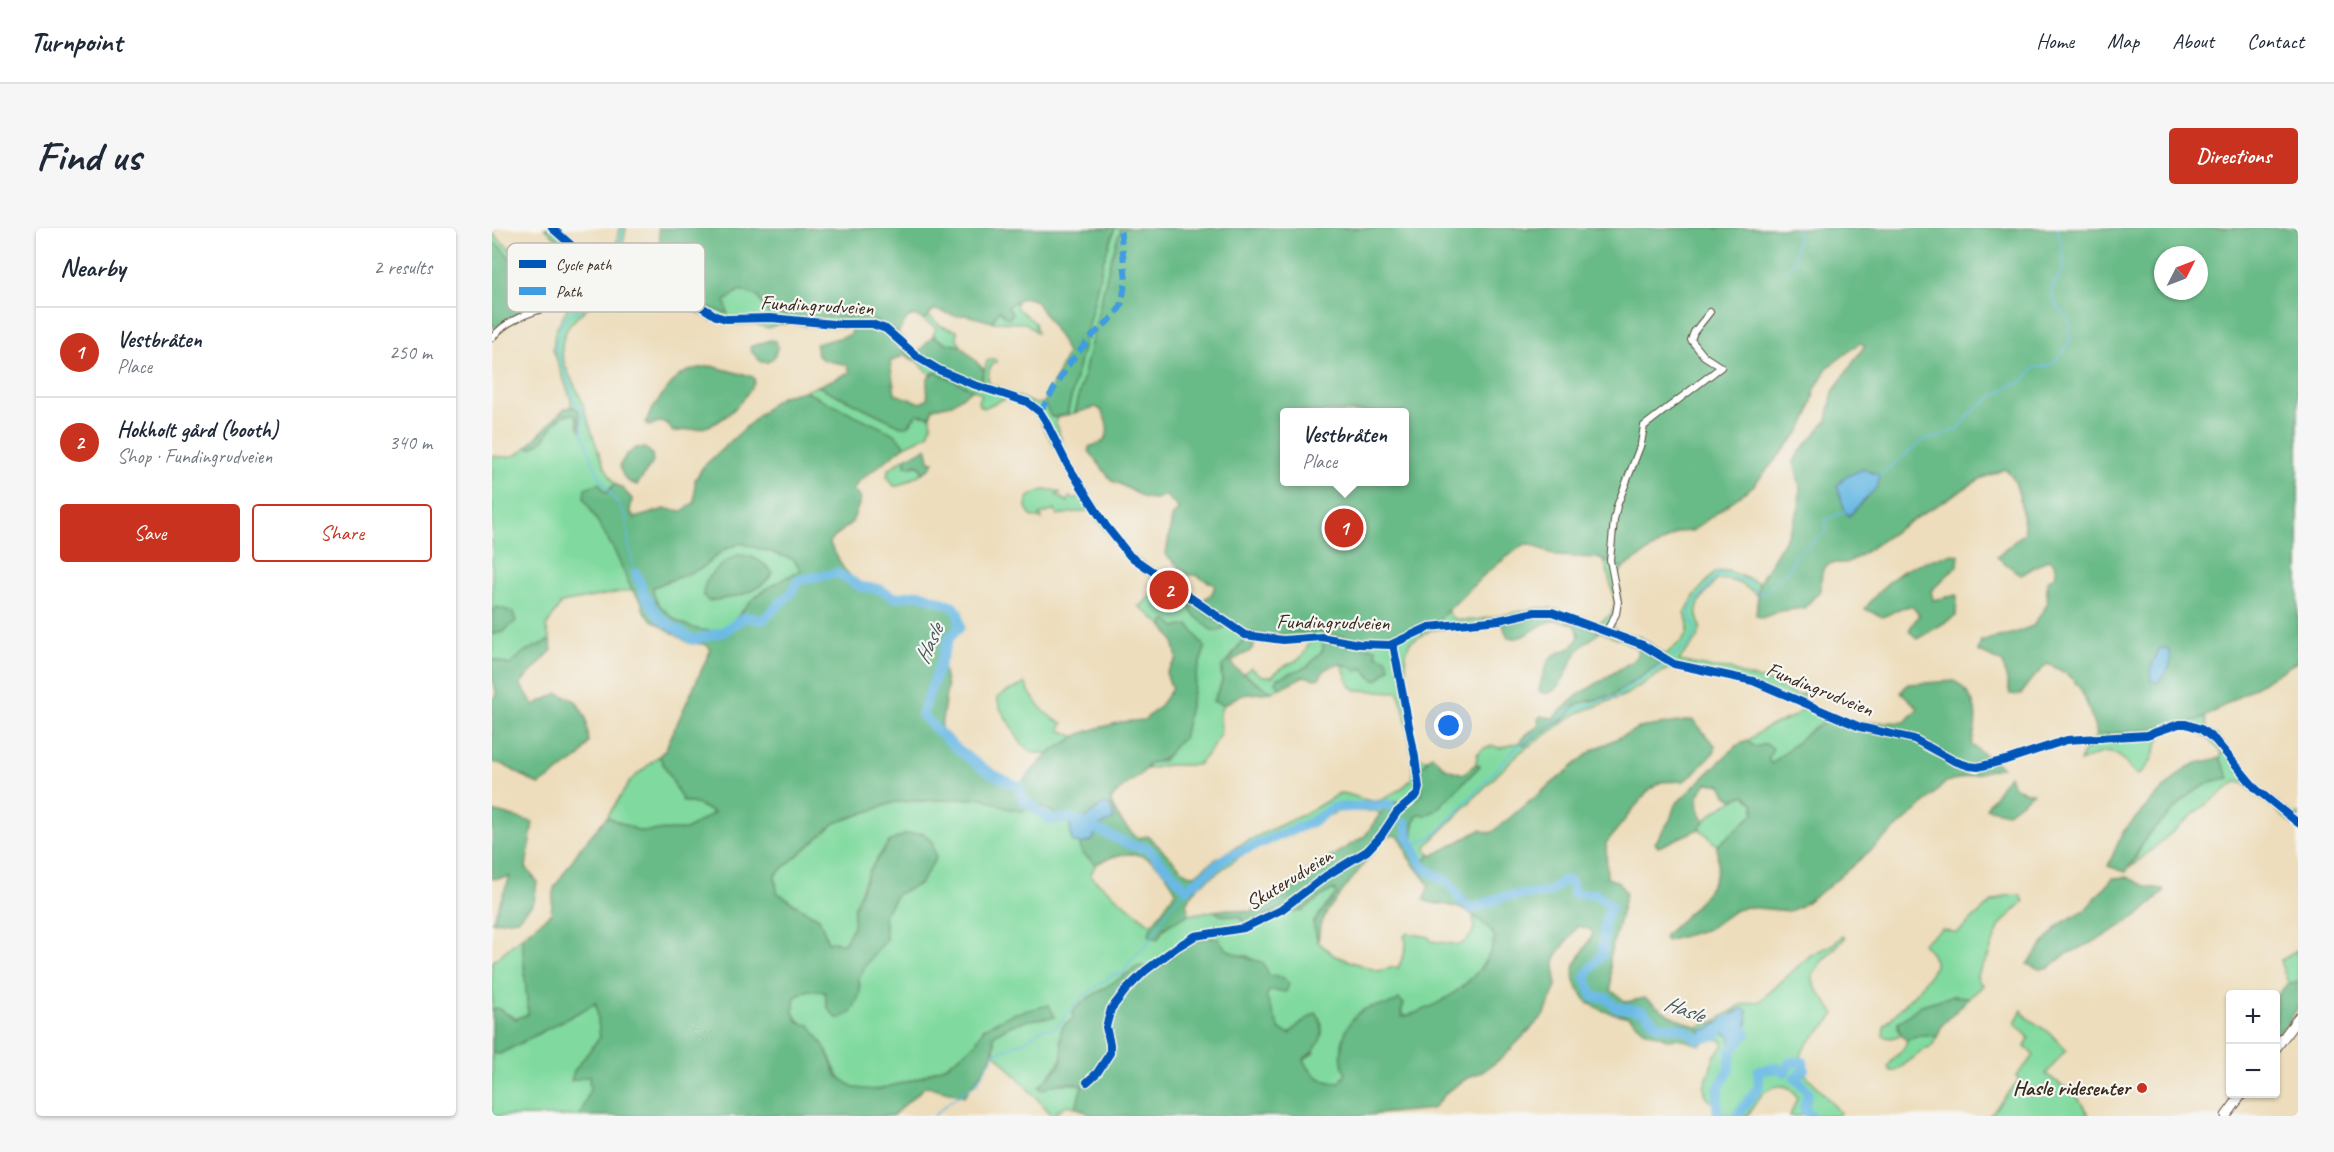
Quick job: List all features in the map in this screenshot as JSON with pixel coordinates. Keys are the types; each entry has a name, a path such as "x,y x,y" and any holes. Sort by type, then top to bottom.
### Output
{"main road":[{"path":"2279,1044 2298,1018"},
{"path":"2226,1116 2239,1098"}],"street":[{"name":"Fundingrudveien","path":"552,228 569,243"},
{"name":"Fundingrudveien","path":"705,311 726,319 771,318 834,324 864,322 881,326 929,365 972,384 1015,397 1035,407 1045,420 1067,464 1092,505 1130,556 1245,636 1269,640 1322,637 1359,644 1393,644 1429,627 1499,620 1543,611 1559,613 1643,645 1674,664 1753,681 1860,727 1914,739 1954,761 1978,767 2067,740 2101,736 2147,735 2179,724 2193,725 2215,740 2256,789 2298,823"},
{"path":"492,338 509,322 535,312"},
{"path":"1607,630 1616,614 1618,602 1610,560 1617,506 1641,444 1644,426 1720,367 1704,356 1692,343 1694,332 1710,312"},
{"name":"Skuterudveien","path":"1087,1082 1100,1069 1110,1053 1106,1027 1111,1009 1125,991 1145,972 1177,946 1195,936 1244,928 1281,910 1326,876 1358,858 1381,836 1398,811 1415,797 1419,788 1393,644"}],"green space":[{"path":"545,228 558,228 574,243 563,243"},
{"path":"619,228 626,228 623,243 617,243"},
{"path":"658,228 1115,228 1103,262 1067,415 1051,417 1044,403 1067,354 1062,341 1036,301 1032,299 1023,298 1010,304 1008,308 1012,313 1011,317 1007,318 999,310 992,322 936,310 932,311 927,318 922,319 914,315 907,318 898,333 869,319 769,314 757,296 740,290 725,301 728,314 705,306 705,243 661,243"},
{"path":"1115,228 1121,228 1110,262 1075,413 1067,415 1103,262"},
{"path":"1121,228 2298,228 2298,661 2205,717 2165,731 2158,727 2097,735 2086,701 2076,683 2060,670 2047,664 2029,682 2021,695 2010,694 2003,663 1978,651 1981,641 2012,634 2033,626 2047,605 2047,582 2056,574 2054,563 2048,559 2021,575 1997,557 2025,532 2017,488 2010,473 2005,469 1980,479 1856,558 1846,563 1832,563 1825,566 1820,591 1804,608 1780,611 1762,618 1756,615 1759,583 1792,527 1799,508 1800,487 1794,462 1827,420 1833,392 1865,345 1860,343 1827,368 1815,389 1809,414 1800,431 1753,486 1692,531 1678,532 1623,568 1598,558 1556,556 1531,544 1523,545 1486,573 1435,623 1389,638 1368,640 1315,632 1261,635 1246,631 1230,622 1203,600 1212,594 1215,585 1196,575 1188,575 1166,555 1172,517 1179,509 1165,495 1156,499 1145,498 1112,481 1089,451 1089,447 1104,440 1107,433 1105,417 1096,407 1075,413 1110,262"},
{"path":"492,233 507,246 507,254 499,246 492,243"},
{"path":"533,240 546,243 521,243"},
{"path":"492,243 499,246 507,254 507,312 523,312 492,327"},
{"path":"740,290 757,296 769,314 869,319 883,324 898,333 912,350 974,382 981,383 987,361 994,359 997,362 993,363 989,370 989,384 1035,404 1044,403 1051,417 1058,418 1056,423 1068,461 1117,537 1132,556 1213,608 1261,635 1315,632 1368,640 1389,638 1434,623 1447,610 1451,617 1471,620 1551,608 1598,623 1611,614 1615,604 1603,560 1623,568 1616,579 1620,599 1613,625 1615,630 1641,637 1665,655 1685,638 1688,628 1685,613 1695,595 1715,572 1728,571 1759,583 1757,595 1733,581 1717,580 1703,596 1698,606 1699,635 1679,661 1730,669 1746,676 1765,680 1798,696 1804,693 1801,704 1756,686 1674,667 1667,669 1625,695 1578,713 1519,753 1426,846 1430,854 1427,859 1422,859 1413,837 1413,826 1418,814 1435,811 1479,767 1476,764 1477,754 1484,748 1493,746 1500,748 1520,742 1524,745 1558,721 1563,720 1577,704 1613,695 1662,662 1622,640 1562,617 1431,630 1410,642 1406,652 1406,692 1415,749 1420,758 1428,759 1421,768 1422,794 1411,803 1392,802 1380,814 1376,811 1339,811 1245,853 1197,887 1195,875 1207,865 1340,793 1376,801 1403,788 1409,782 1412,772 1411,749 1398,692 1356,690 1349,685 1340,664 1347,664 1357,671 1363,668 1374,680 1379,679 1390,667 1376,655 1376,648 1353,647 1332,642 1308,666 1276,682 1280,688 1271,692 1244,673 1251,668 1262,676 1272,676 1284,666 1300,658 1309,640 1271,642 1244,638 1221,671 1222,682 1213,701 1223,705 1220,713 1221,729 1219,737 1210,750 1197,765 1168,765 1147,769 1149,763 1163,761 1184,734 1197,672 1205,648 1176,627 1164,622 1163,626 1139,606 1162,583 1130,560 1091,510 1057,515 1055,510 1040,515 1042,519 1031,516 1026,507 1027,499 1034,493 1043,490 1056,491 1061,493 1056,495 1068,502 1069,497 1074,499 1080,497 1081,493 1036,414 1023,404 1004,399 984,408 979,405 978,401 982,395 979,392 936,372 930,374 898,343 874,327 816,327 788,323 768,328 755,324 732,324 711,320 698,312 705,312 705,295 725,301"},
{"path":"1017,301 1016,307 1035,323 1037,333 1026,323 992,322 999,310 1012,313 1008,308 1010,304"},
{"path":"565,312 582,312 570,324 564,335 562,354 581,399 599,454 615,484 606,493 584,498 614,550 632,590 561,603 546,627 550,640 524,652 510,666 492,659 492,633 494,634 512,612 497,607 492,612 492,456 511,456 527,447 532,448 555,422 566,415 572,413 576,415 578,427 581,423 574,408 571,407 571,400 553,349 555,332"},
{"path":"929,316 941,326 957,331 957,339 961,346 945,343 933,336 936,328 922,319"},
{"path":"851,327 874,329 887,335 913,358 914,360 904,355 890,362 895,394 921,403 927,399 927,380 931,374 936,372 973,389 952,404 933,408 930,416 917,414 907,426 901,426 818,386 850,372 847,365 821,359 816,351 816,344 850,335"},
{"path":"933,336 945,343 961,346 984,370 980,383 953,374 917,354"},
{"path":"770,340 775,341 778,347 774,357 768,362 761,362 750,347"},
{"path":"711,366 753,377 755,381 733,410 718,421 698,429 673,432 667,423 658,422 649,426 646,423 654,407 676,379 693,369"},
{"path":"818,386 901,426 911,424 913,417 917,414 930,416 932,423 928,435 905,446 901,441 804,391"},
{"path":"804,391 895,434 905,446 858,482 853,490 861,499 852,522 829,542 844,569 861,587 879,589 895,598 919,594 952,606 958,612 960,627 949,638 943,668 947,687 941,727 942,736 999,779 1019,785 1049,753 1080,734 1121,722 1144,720 1159,707 1172,689 1166,673 1177,659 1173,640 1163,626 1164,622 1167,620 1176,627 1189,625 1205,648 1197,672 1183,739 1166,757 1149,763 1142,773 1115,794 1111,800 1118,816 1130,831 1138,838 1148,836 1187,874 1195,875 1197,887 1186,903 1189,914 1163,928 1158,939 1149,936 1151,927 1176,891 1160,868 1143,856 1122,855 1096,864 1082,853 1080,844 1092,841 1099,826 1102,805 1082,821 1069,821 1041,806 1022,811 1006,808 984,798 895,802 835,823 775,875 777,892 819,918 828,942 844,943 853,927 854,909 869,871 889,842 906,834 923,833 932,842 936,858 920,884 897,894 884,915 886,940 859,977 860,994 851,1013 838,1019 828,1009 825,992 808,990 795,997 793,1013 799,1023 810,1025 824,1046 837,1076 855,1088 876,1090 917,1079 949,1064 975,1044 984,1028 1012,1014 1049,1005 1055,1017 1015,1024 993,1036 993,1052 990,1060 964,1096 926,1086 892,1116 580,1116 590,1089 589,1076 571,1081 574,1071 600,1037 596,1003 500,1054 492,1053 492,1010 497,1008 516,1019 528,1014 522,937 551,913 554,888 581,847 607,817 639,831 686,830 714,813 699,805 683,801 659,756 665,750 711,649 705,644 689,643 652,620 644,612 642,602 632,590 614,550 584,498 585,488 599,483 606,493 615,484 622,488 632,499 630,511 635,518 665,509 682,511 695,502 695,480 703,467 773,402 783,396","holes":["741,543 793,559 801,570 759,594 732,622 718,630 696,629 683,624 664,610 654,596 653,587 702,568 723,550"]},
{"path":"574,407 579,411 581,431 576,415 565,415 557,421 541,442 532,448 527,447 565,408"},
{"path":"636,448 645,448 652,454 653,462 637,485 625,478 620,465 626,455"},
{"path":"927,448 929,461 934,462 929,469 922,473 920,465 910,467 905,465 905,458"},
{"path":"905,458 905,465 921,466 922,473 899,486 894,486 887,476 889,469"},
{"path":"741,542 793,559 802,570 765,590 750,602 732,622 718,630 704,631 683,624 671,617 658,604 653,587 702,568 723,550"},
{"path":"1953,554 1959,555 1958,565 1931,591 1933,600 1957,595 1956,616 1917,639 1909,630 1919,615 1912,606 1901,608 1883,617 1865,609 1884,586 1903,571"},
{"path":"737,555 757,560 773,573 760,586 744,594 708,601 703,595 706,581 719,567"},
{"path":"1187,598 1226,627 1219,631 1211,630 1192,613"},
{"path":"497,607 513,612 516,621 503,632 494,634 492,633 492,612"},
{"path":"1534,615 1562,617 1600,632 1577,652 1562,682 1551,692 1539,691 1548,662 1557,653 1574,645 1579,636 1576,626 1564,621 1555,621 1546,623 1518,638 1508,638 1502,623"},
{"path":"1244,638 1256,640 1254,646 1232,663 1235,668 1271,692 1240,695 1224,705 1213,701 1222,682 1222,666 1230,660"},
{"path":"550,640 552,650 520,684 534,705 558,693 576,701 586,718 589,742 580,757 539,785 502,764 492,762 492,699 497,695 492,678 492,659 510,665 524,652"},
{"path":"1323,642 1376,648 1376,655 1387,659 1390,667 1379,679 1374,680 1363,668 1357,671 1346,665 1336,664 1327,669 1319,678 1304,676 1280,688 1276,682 1278,678 1308,666 1323,650"},
{"path":"1638,648 1663,662 1613,695 1577,704 1568,716 1524,745 1520,742 1539,725 1538,719 1541,716 1553,718 1578,695 1631,662 1637,656"},
{"path":"1955,681 1969,695 1975,710 1976,718 1971,745 2002,767 1946,782 1922,806 1828,887 1799,907 1789,911 1746,907 1734,911 1708,929 1666,941 1664,938 1666,934 1698,903 1712,884 1718,865 1717,846 1754,814 1754,804 1745,795 1734,799 1727,796 1721,785 1707,783 1698,797 1703,822 1699,829 1658,847 1655,843 1670,820 1675,805 1736,746 1747,741 1755,747 1766,744 1773,748 1768,759 1771,764 1815,727 1832,718 1861,723 1905,722 1918,708 1901,692 1908,684"},
{"path":"1025,683 1040,707 1051,717 1063,723 1060,730 1077,737 1049,753 1033,753 1021,743 1000,708 997,698"},
{"path":"1804,707 1832,718 1815,727 1770,765 1766,744 1755,747 1747,741 1767,727 1795,716"},
{"path":"2205,717 2207,728 2218,737 2261,790 2296,817 2298,814 2298,829 2243,783 2236,782 2196,812 2131,867 2147,836 2191,793 2213,781 2229,778 2220,758 2222,753 2212,742 2194,731 2173,728"},
{"path":"1692,720 1715,745 1715,751 1690,777 1683,781 1661,782 1647,792 1606,843 1607,878 1619,882 1626,894 1610,956 1611,990 1626,1002 1645,998 1668,1014 1697,1027 1703,1032 1706,1041 1699,1045 1678,1038 1667,1039 1644,1030 1629,1017 1604,1011 1588,1003 1578,989 1573,975 1575,965 1593,934 1591,930 1578,926 1556,956 1556,986 1545,1014 1502,1058 1449,1090 1432,1109 1358,1116 1093,1116 1076,1107 1082,1086 1067,1083 1042,1090 1039,1087 1059,1066 1062,1059 1060,1034 1066,1024 1073,1019 1073,1011 1085,1000 1139,966 1157,969 1186,946 1202,938 1211,937 1219,939 1227,949 1238,955 1263,963 1269,975 1283,978 1289,984 1286,992 1270,990 1266,996 1280,1030 1290,1034 1299,1024 1316,1013 1322,1026 1321,1038 1310,1055 1304,1059 1310,1070 1318,1077 1328,1082 1340,1083 1346,1074 1341,1056 1344,1036 1353,1019 1360,1012 1368,1008 1390,1004 1399,999 1404,1004 1401,1011 1403,1017 1447,998 1483,965 1495,937 1482,922 1465,911 1424,900 1429,885 1408,857 1403,842 1399,837 1392,835 1383,839 1328,910 1320,926 1318,942 1313,923 1336,894 1335,889 1298,911 1292,913 1283,907 1246,925 1240,917 1221,915 1214,911 1229,909 1251,912 1282,893 1312,868 1365,836 1380,814 1392,802 1408,803 1422,794 1421,768 1432,755 1445,768 1463,774 1476,764 1480,766 1435,811 1427,815 1418,814 1413,826 1413,837 1422,859 1427,859 1430,854 1432,856 1480,830 1491,833 1593,750 1639,728"},
{"path":"2159,727 2165,731 2149,764 2138,775 2114,754 2098,754 2080,762 2083,753 2097,735"},
{"path":"659,756 683,801 699,805 714,813 686,830 639,831 607,817 631,780"},
{"path":"2220,758 2229,778 2213,781 2191,793 2147,836 2126,872 2108,866 2123,832 2154,798 2186,768"},
{"path":"2009,775 2017,788 2033,793 2007,813 1986,808"},
{"path":"1745,795 1754,804 1754,814 1717,846 1699,829 1707,818 1719,809"},
{"path":"984,798 1012,809 1041,806 1069,821 1072,841 1080,844 1082,853 1096,864 1090,876 1149,923 1155,922 1151,927 1158,939 1174,921 1189,915 1214,911 1221,915 1240,917 1243,923 1273,913 1283,907 1302,911 1327,892 1335,889 1336,894 1313,923 1318,942 1335,956 1378,971 1398,968 1406,948 1404,936 1408,933 1429,937 1431,941 1460,945 1472,934 1473,916 1487,925 1495,937 1483,965 1447,998 1403,1017 1399,999 1390,1007 1367,1008 1346,1074 1340,1083 1323,1080 1310,1070 1304,1059 1314,1053 1299,1024 1290,1034 1279,1030 1266,996 1270,990 1268,975 1248,956 1236,955 1222,946 1191,943 1157,969 1073,1019 1060,1039 1063,1049 1061,1058 1049,1075 1052,1084 1082,1086 1076,1107 1067,1105 1057,1111 1056,1116 1053,1116 994,1052 993,1037 1015,1024 1054,1017 1049,1006 984,1028 976,1042 965,1053 917,1079 881,1089 866,1090 853,1087 842,1079 825,1048 791,1010 795,997 808,990 825,991 828,1009 860,994 859,977 886,940 884,915 897,894 920,884 906,834 889,842 869,871 854,909 854,927 844,943 828,942 819,918 777,892 775,875 835,823 895,802"},
{"path":"492,811 533,822 526,867 537,882 534,902 518,919 492,922 510,877 492,879"},
{"path":"2127,877 2147,887 2163,889 2164,892 2140,914 2101,938 2065,955 2050,967 2040,969 2027,964 2060,924 2085,910 2113,878"},
{"path":"2020,895 2024,901 2000,925 1987,959 1977,975 1978,981 1984,985 1970,997 1940,999 1923,1006 1898,1023 1898,1030 1902,1035 1890,1038 1883,1036 1884,1026 1920,988 1935,966 1930,951 1922,943 1942,929 1957,933 1992,902 2005,896"},
{"path":"1843,936 1845,938 1822,961 1812,976 1815,987 1835,1014 1806,1045 1801,1060 1801,1069 1840,1112 1838,1116 1805,1116 1802,1114 1790,1116 1797,1098 1789,1088 1784,1086 1778,1086 1762,1094 1747,1116 1732,1115 1719,1109 1719,1103 1715,1101 1712,1103 1706,1096 1704,1087 1715,1055 1723,1047 1723,1042 1718,1039 1706,1041 1704,1037 1718,1031 1731,1037 1732,1041 1743,1039 1748,1019 1738,1010 1710,1028 1700,1030 1697,1027 1716,1021 1741,1005 1760,1001 1812,954 1830,946"},
{"path":"522,937 528,1014 516,1019 497,1008 492,1010 492,962"},
{"path":"2298,950 2298,982 2288,983 2280,961"},
{"path":"2298,982 2298,1008 2280,1032 2280,992 2288,983"},
{"path":"1952,996 1970,997 1942,1025 1937,1037 1921,1035 1907,1041 1903,1037 1898,1023 1921,1005"},
{"path":"596,1003 600,1037 574,1071 572,1080 589,1075 590,1089 580,1116 492,1116 492,1053 500,1054"},
{"path":"2022,1010 2026,1017 2050,1033 2066,1050 2046,1074 2077,1096 2087,1116 1989,1116 2019,1080 2016,1076 2034,1056 2025,1046 2029,1038 2015,1023"},
{"path":"1927,1034 1937,1037 1932,1046 1896,1071 1891,1071 1888,1067 1907,1041 1911,1037"}],"water":[{"path":"1863,469 1879,475 1878,486 1849,516 1845,511 1837,486 1845,477"},
{"path":"2160,648 2167,648 2171,658 2167,671 2157,683 2150,680 2152,665"},
{"path":"1102,805 1110,805 1114,819 1099,826 1092,841 1080,844 1072,841 1069,821 1082,821"},
{"path":"1743,1008 1747,1011 1746,1027 1733,1050 1730,1048 1731,1037 1724,1033 1718,1031 1704,1037 1700,1030 1710,1028"}],"waterway":[{"path":"620,243 623,228"},
{"path":"1786,270 1795,260 1797,228"},
{"path":"2058,228 2064,268 2052,288 2052,296 2056,305 2069,318 2070,342 2061,354"},
{"path":"574,312 569,315 560,328 556,347 575,401 583,412 582,432 598,474 626,516 634,571"},
{"path":"1878,476 1926,439 1936,438 1958,429 1969,415 1990,398 2013,384 2021,383 2035,367 2048,366 2059,356"},
{"path":"1672,657 1689,643 1696,630 1690,617 1691,608 1717,575 1726,574 1730,578 1748,582 1760,594 1763,594 1790,568 1794,556 1826,532 1826,520 1846,511"},
{"name":"Hasle","path":"636,573 645,596 660,618 693,640 723,632 745,617 763,620 791,593 799,580 837,573 861,587 879,589 895,598 919,594 952,606 958,612 960,627 949,638 922,715 955,747 979,766 1019,786 1022,799 1051,820 1072,818 1131,845 1147,848 1187,889 1227,857 1312,822 1332,808 1390,805"},
{"path":"1546,728 1572,709 1619,696 1625,689 1663,664"},
{"path":"1413,846 1437,833 1517,747 1541,732"},
{"name":"Hasle","path":"1406,823 1408,837 1423,867 1450,884 1462,902 1472,909 1505,896 1548,893 1564,880 1571,882 1574,894 1596,894 1611,907 1605,921 1602,955 1585,976 1593,997 1607,998 1615,1007 1643,1011 1657,1025 1684,1029 1697,1039 1714,1036 1729,1020 1738,1022 1746,1034 1731,1050 1729,1069 1718,1090 1717,1111 1720,1116"},
{"name":"Hasle","path":"934,1116 948,1103 976,1084 995,1053 1025,1041 1043,1028 1056,1027 1078,1001 1112,975 1123,974 1129,963 1149,942 1164,916 1187,889"},
{"name":"Hasle","path":"1737,1116 1759,1086 1758,1071 1777,1068 1785,1072 1790,1062 1803,1062 1804,1069 1795,1078 1808,1091 1804,1108 1811,1116"}],"marked path":[{"path":"1040,412 1071,361 1121,306 1126,280 1120,228"}],"cycle path":[{"path":"552,228 569,243"},
{"path":"705,309 726,319 771,318 834,324 872,324 886,329 919,358 939,370 972,384 1027,402 1040,412 1067,464 1106,526 1130,556 1245,635 1283,640 1321,637 1359,644 1390,645 1429,627 1499,620 1535,612 1552,612 1643,645 1674,664 1753,681 1860,727 1914,739 1954,761 1978,767 2067,740 2147,735 2179,724 2186,724 2201,729 2215,740 2256,789 2298,823"},
{"path":"1087,1082 1097,1073 1110,1053 1106,1027 1111,1009 1145,971 1195,936 1244,928 1281,910 1326,876 1367,851 1381,836 1397,812 1417,795 1419,788 1415,757 1393,644"}],"place":[{"name":"Vestbråten","path":"1344,528"},
{"name":"Hokholt gård (booth)","path":"1169,590"},
{"name":"Hasle ridesenter","path":"2142,1088"}]}
